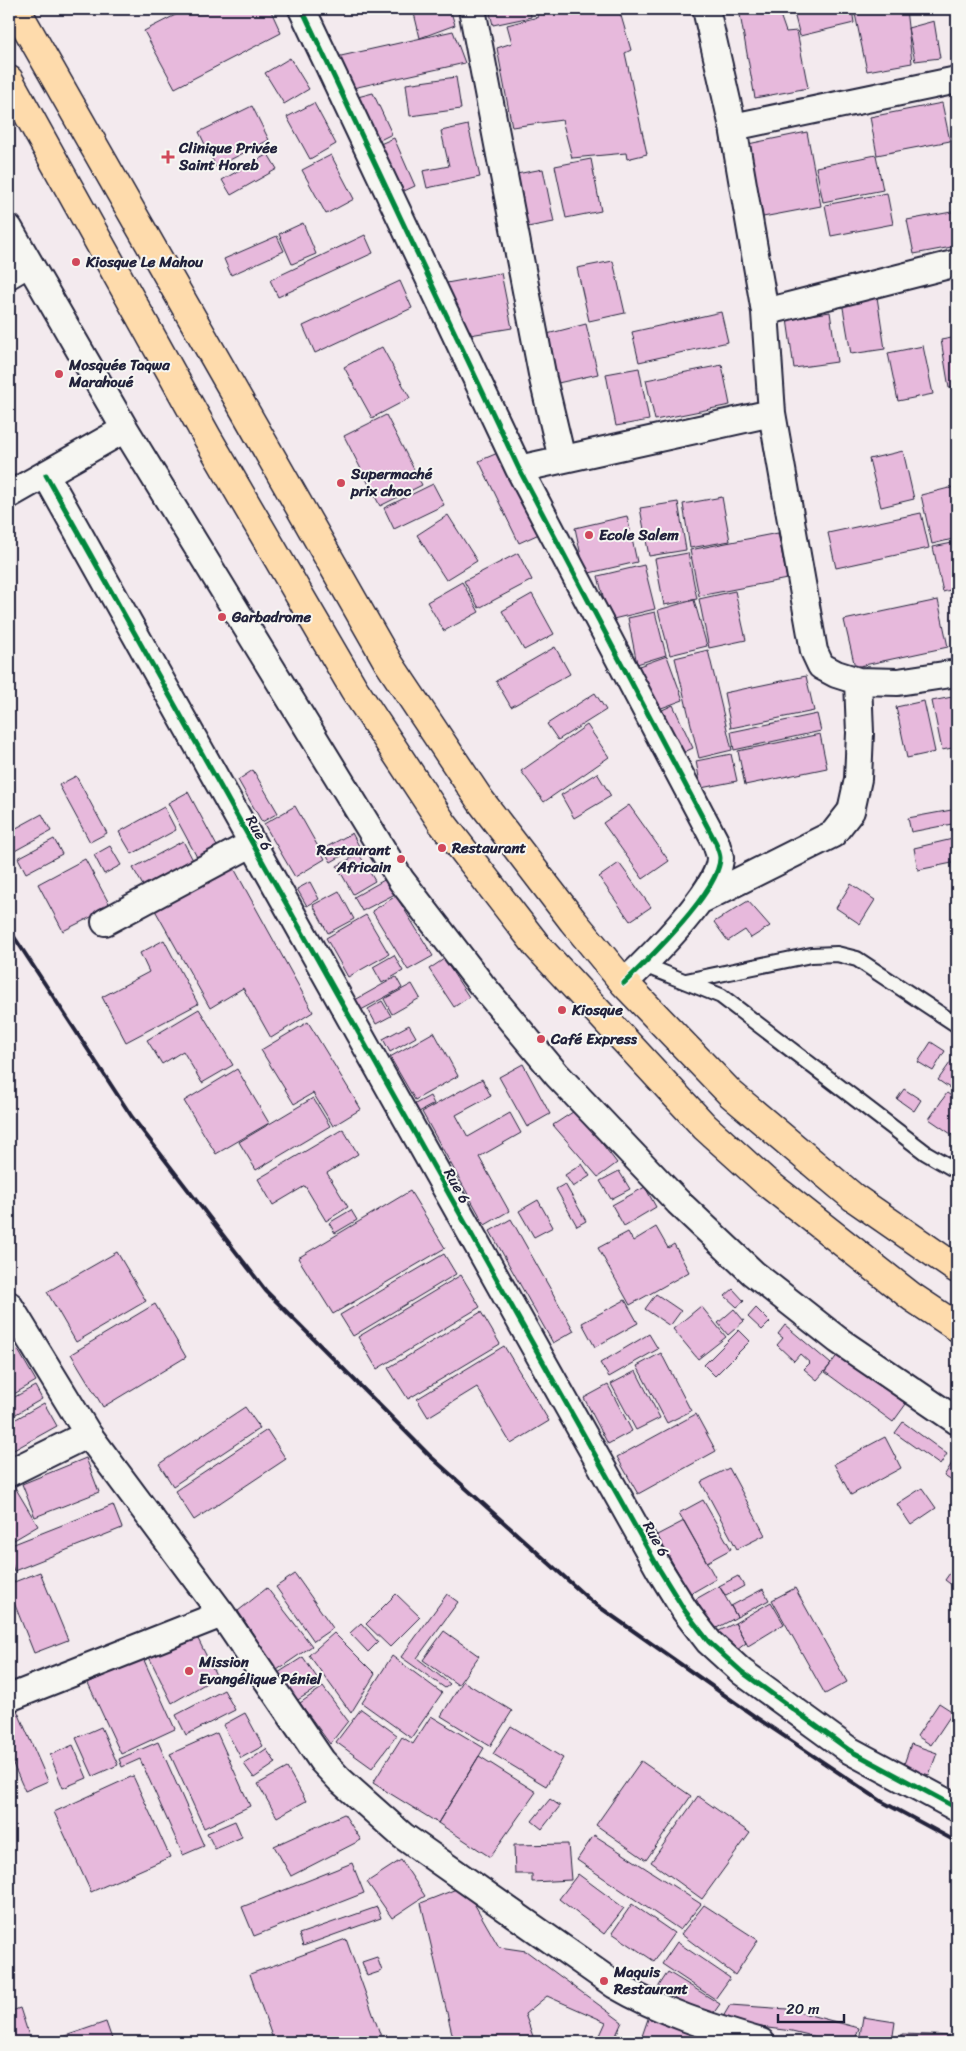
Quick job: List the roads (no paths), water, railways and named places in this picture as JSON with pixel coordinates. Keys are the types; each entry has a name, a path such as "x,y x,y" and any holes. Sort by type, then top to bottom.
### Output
{"main road":[{"path":"16,9 388,662 480,800 573,921 624,983 731,1094 853,1197 957,1269"},
{"path":"9,80 206,437 354,689 448,832 538,948 706,1127 774,1188 912,1297 957,1327"}],"street":[{"path":"302,9 519,469 716,844 720,858 716,875 701,900 644,965 624,983"},
{"path":"472,9 543,379 562,459"},
{"path":"706,9 733,127 766,312 772,413 814,651 821,666 836,674 858,681 898,682 957,672"},
{"path":"733,127 957,81"},
{"path":"9,228 19,269 125,429 401,880 481,984 544,1060 678,1202 753,1273 838,1340 957,1421"},
{"path":"766,312 957,262"},
{"path":"519,469 772,413"},
{"path":"9,495 125,429"},
{"name":"Rue 6","path":"46,475 251,844 659,1569 685,1611 709,1642 722,1654 742,1672 800,1716 849,1750 957,1808"},
{"path":"701,900 833,834 851,811 858,779 860,733 858,681"},
{"path":"105,922 251,844"},
{"path":"9,1305 88,1434 222,1614 322,1761 340,1780 403,1836 615,1985 644,2002 711,2028 761,2042"},
{"path":"9,1473 88,1434"},
{"path":"9,1698 222,1614"}],"lane":[{"path":"686,981 811,955 838,954 857,959 957,1025"},
{"path":"644,965 721,996 926,1153 957,1171"}],"railway":[{"path":"9,929 132,1117 266,1291 429,1455 591,1601 757,1718 881,1801 957,1842"}],"place":[{"name":"Clinique Privée Saint Horeb","path":"168,157"},
{"name":"Kiosque Le Mahou","path":"76,262"},
{"name":"Mosquée Taqwa Marahoué","path":"59,374"},
{"name":"Supermaché prix choc","path":"341,483"},
{"name":"Ecole Salem","path":"589,535"},
{"name":"Garbadrome","path":"222,617"},
{"name":"Restaurant","path":"442,848"},
{"name":"Restaurant Africain","path":"401,859"},
{"name":"Kiosque","path":"562,1010"},
{"name":"Café Express","path":"541,1039"},
{"name":"Mission Evangélique Péniel","path":"189,1671"},
{"name":"Maquis Restaurant","path":"604,1981"}]}
